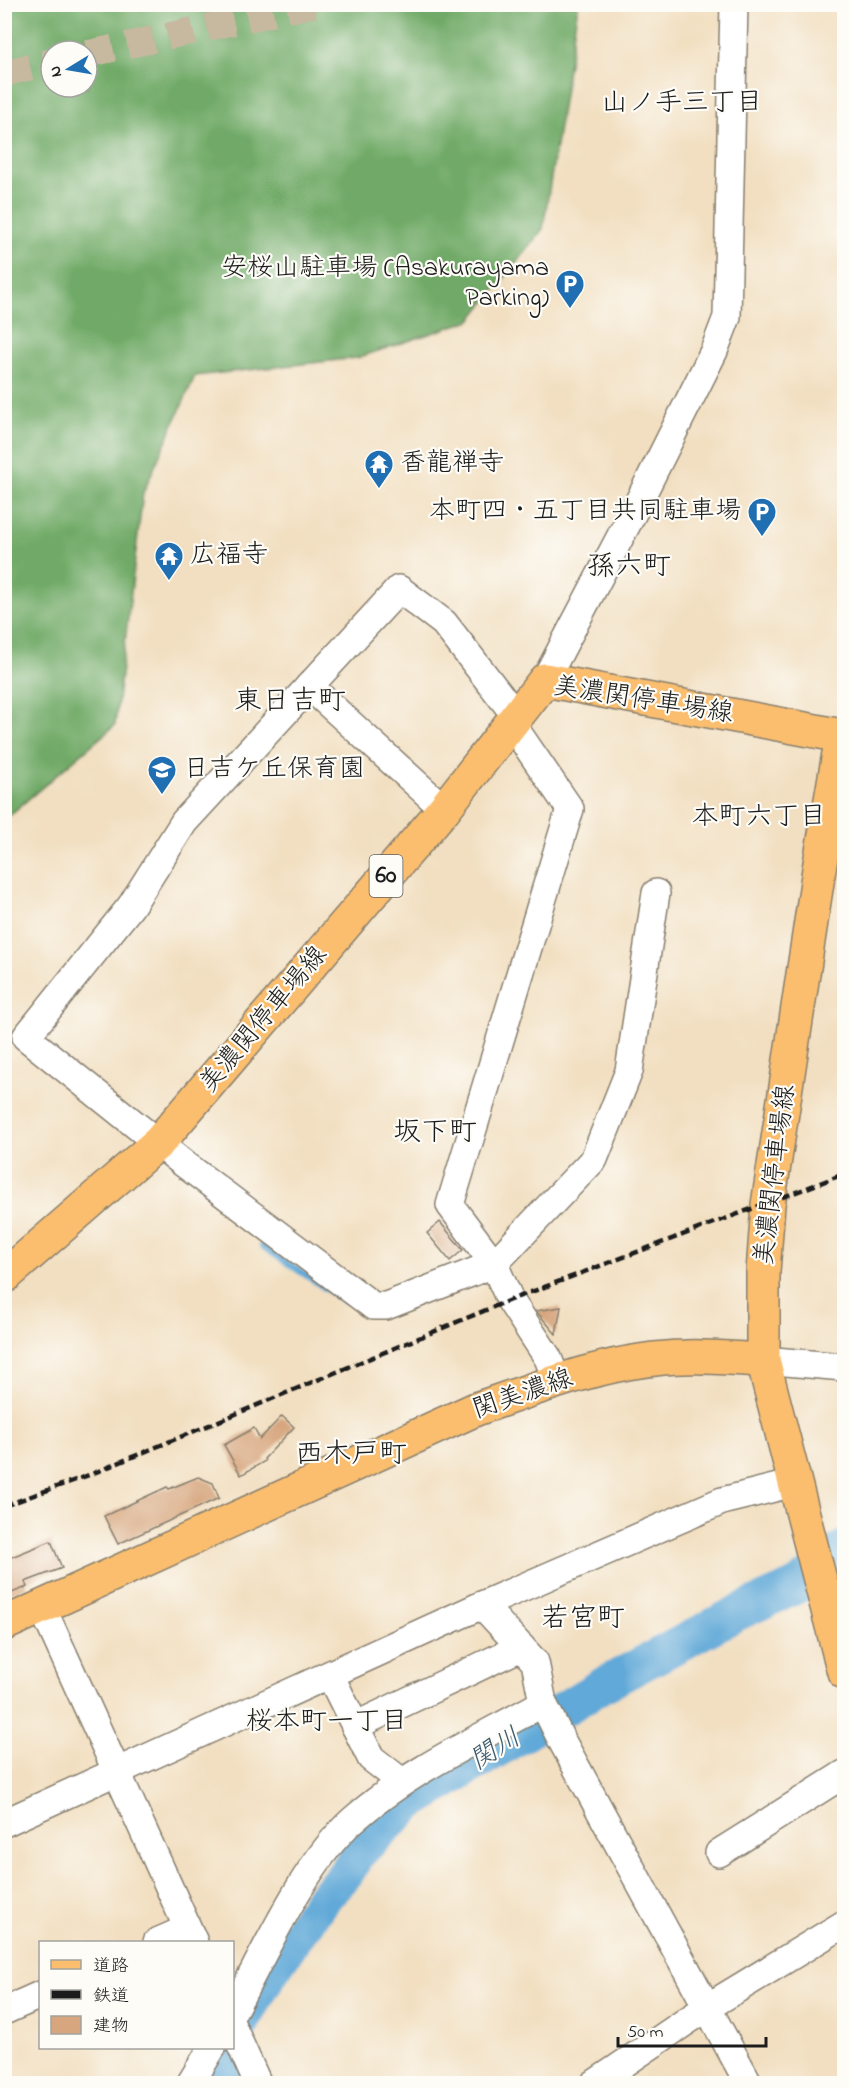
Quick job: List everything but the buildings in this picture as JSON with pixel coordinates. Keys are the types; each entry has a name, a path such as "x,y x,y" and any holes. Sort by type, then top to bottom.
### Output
{"main road":[{"name":"美濃関停車場線","path":"4,1277 159,1142 444,809 545,680 843,729 819,869 768,1205 763,1272 763,1360"},
{"name":"関美濃線","path":"4,1624 476,1409 557,1381 626,1364 684,1357 763,1360"},
{"path":"763,1360 841,1657"}],"street":[{"path":"545,680 636,507 714,351 728,317 734,4"},
{"path":"557,1381 548,1358 510,1300 494,1264 450,1205 570,809 513,720 444,623 399,589 184,822 131,906 26,1037 373,1306 386,1306 494,1264 594,1158 629,1071 656,893"},
{"path":"309,686 444,809"},
{"path":"763,1360 844,1367"},
{"path":"4,1823 482,1605 722,1501 794,1483"},
{"path":"482,1605 535,1662 543,1703 562,1741 749,2084"},
{"path":"42,1607 191,1936 163,1941"},
{"path":"355,1726 521,1647"},
{"path":"330,1675 370,1758 402,1782"},
{"path":"234,2009 309,1872 352,1821 402,1782 543,1703"},
{"path":"719,1853 844,1774"},
{"path":"603,2081 706,2008 844,1924"},
{"path":"4,2011 39,1995"},
{"path":"234,2031 254,2076"},
{"path":"190,2084 211,2049"}],"green space":[{"path":"5,4 578,5 543,229 471,320 357,358 195,376 143,493 115,725 5,819"}],"waterway":[{"path":"262,1246 344,1301"},
{"name":"関川","path":"234,2040 260,1990 319,1904 344,1875 355,1856 409,1804 601,1686 739,1612 799,1585 844,1548"},
{"name":"関川","path":"214,2084 232,2049"}],"tunnel":[{"path":"99,51 314,4"},
{"path":"4,73 39,65"}],"railway":[{"path":"4,1506 89,1475 510,1300 844,1174"}],"place":[{"name":"安桜山駐車場 (Asakurayama Parking)","path":"570,310"},
{"name":"香龍禅寺","path":"379,490"},
{"name":"本町四・五丁目共同駐車場","path":"762,538"},
{"name":"広福寺","path":"169,582"},
{"name":"日吉ケ丘保育園","path":"162,796"}],"district":[{"name":"山ノ手三丁目","path":"682,103"},
{"name":"孫六町","path":"629,567"},
{"name":"東日吉町","path":"290,702"},
{"name":"本町六丁目","path":"759,817"},
{"name":"坂下町","path":"435,1133"},
{"name":"西木戸町","path":"351,1455"},
{"name":"若宮町","path":"583,1619"},
{"name":"桜本町一丁目","path":"327,1722"}]}
